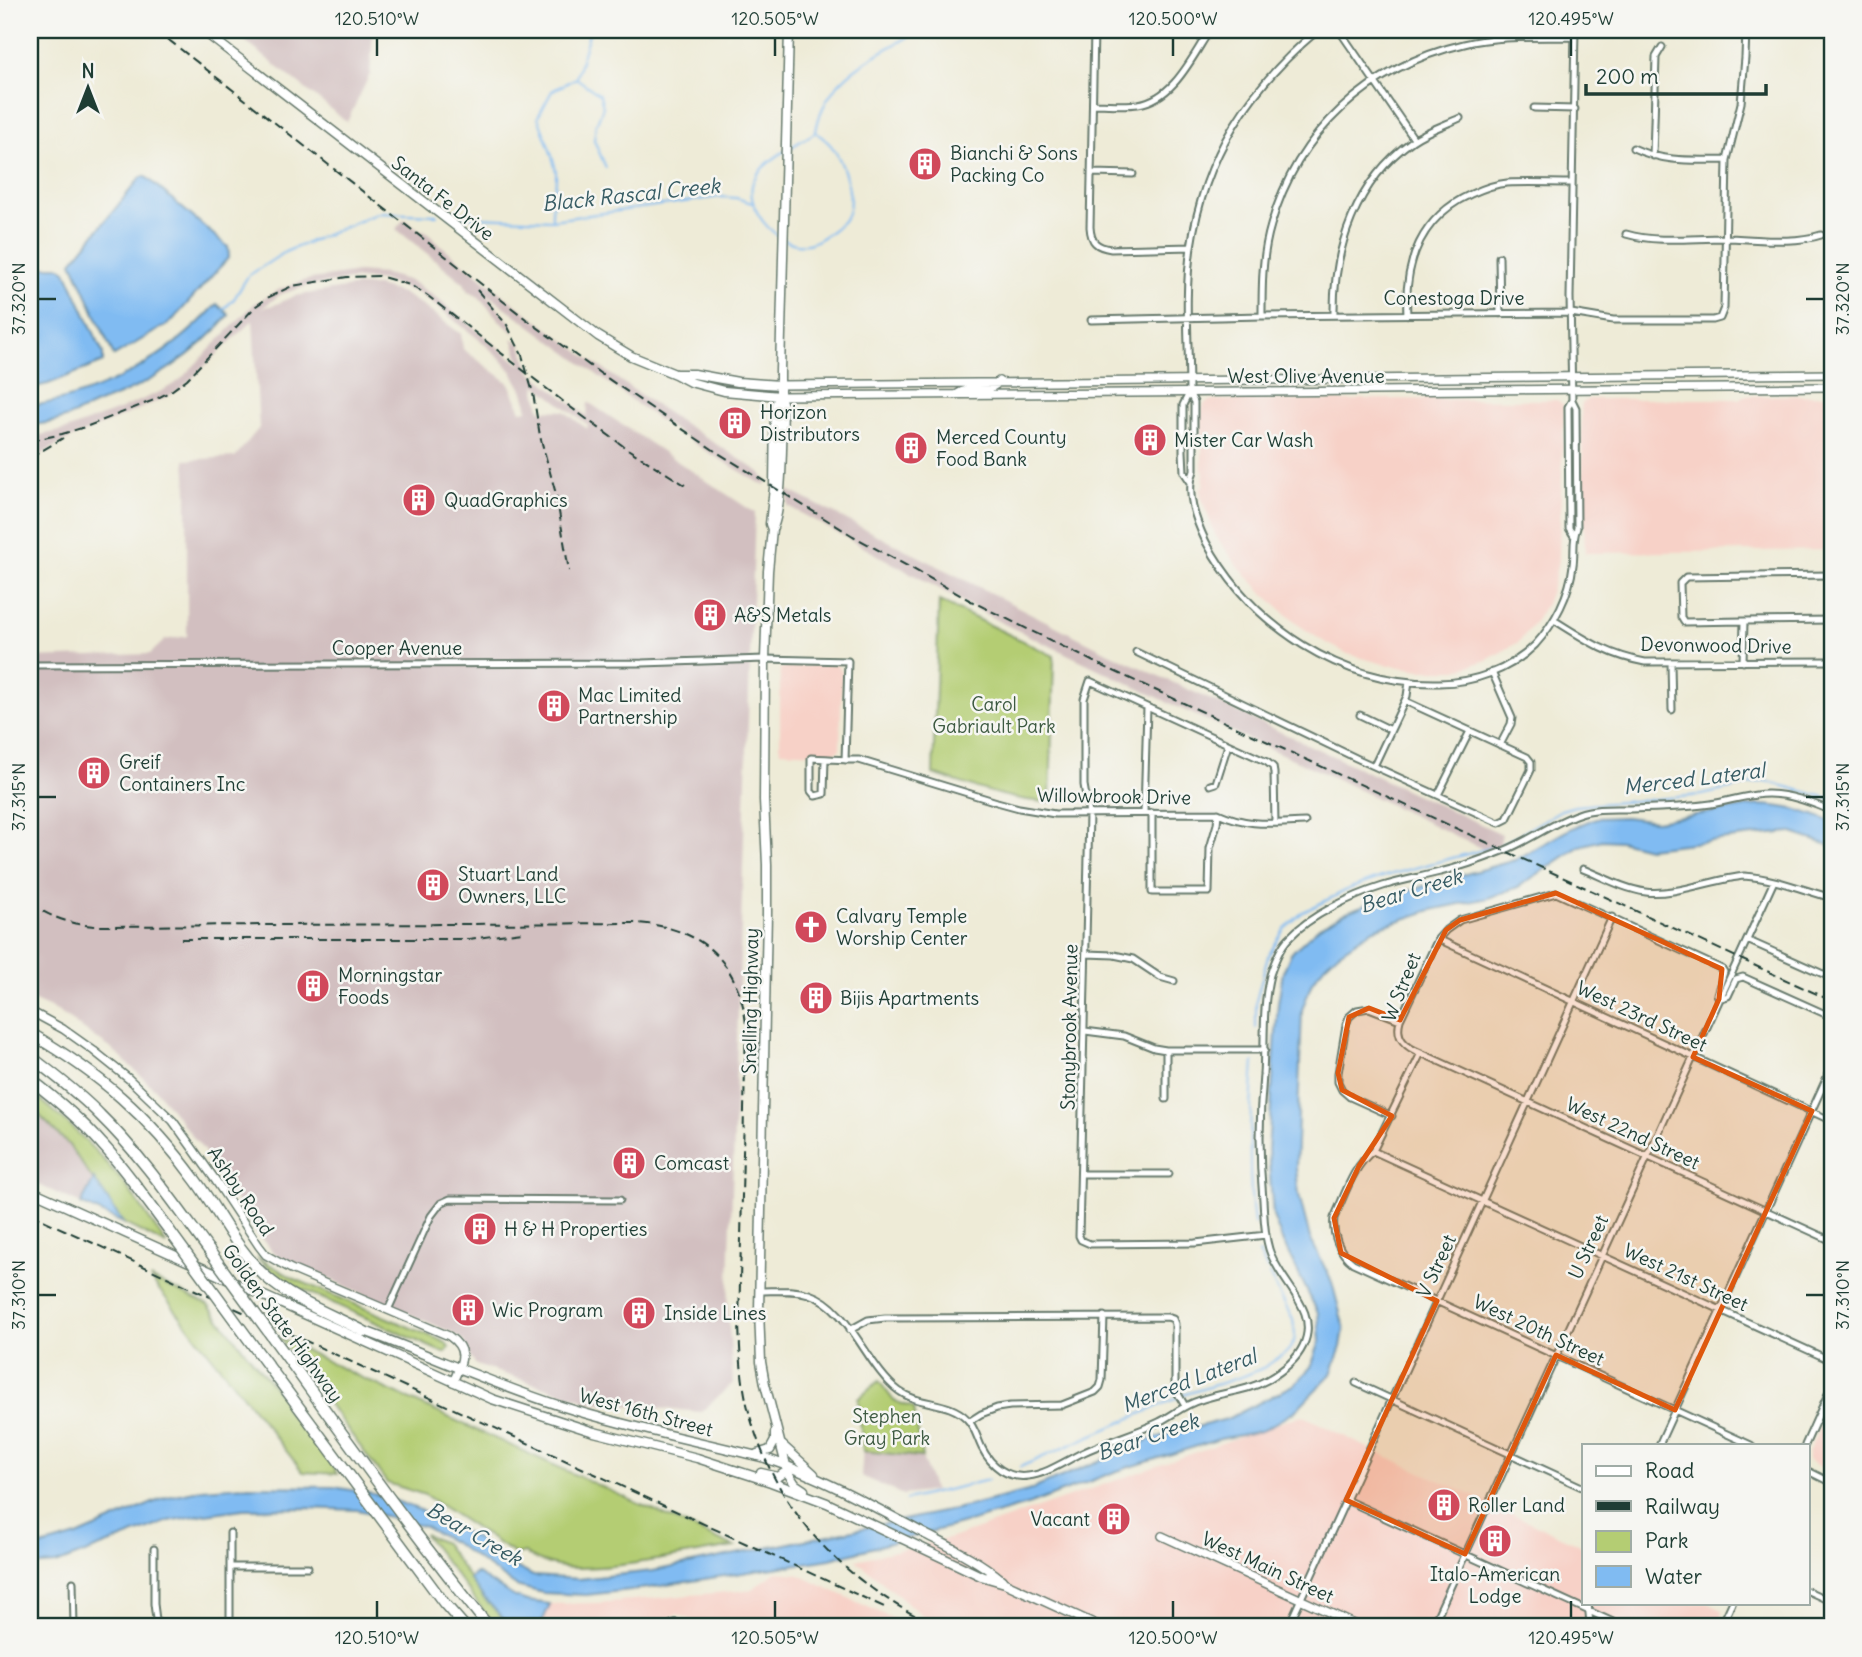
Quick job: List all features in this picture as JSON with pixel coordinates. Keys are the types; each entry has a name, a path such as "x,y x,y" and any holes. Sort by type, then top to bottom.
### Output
{"highway":[{"path":"30,1033 75,1060 107,1084 145,1120 182,1163 242,1250 267,1278 300,1300 363,1331"},
{"name":"Golden State Highway","path":"30,1056 100,1114 152,1173 370,1472 489,1627"},
{"name":"Golden State Highway","path":"30,1080 81,1122 129,1176 465,1627"}],"main road":[{"name":"Santa Fe Drive","path":"202,30 598,336 631,356 676,373 690,382 717,390 780,396"},
{"name":"Snelling Highway","path":"787,1468 761,1362 760,1291 767,913 764,800 765,659 772,529 770,524 774,488 775,406 780,396 789,30"},
{"name":"Santa Fe Drive","path":"676,373 780,385"},
{"name":"West Olive Avenue","path":"780,385 1832,374"},
{"path":"957,394 964,390 993,388 999,381"},
{"name":"West Olive Avenue","path":"780,396 1832,387"},
{"name":"Ashby Road","path":"30,1011 63,1029 94,1051 173,1121 266,1255 290,1269 449,1336 461,1347 463,1353 459,1369"},
{"name":"West 16th Street","path":"30,1191 492,1399 544,1417 643,1446 697,1458 771,1482 827,1503 981,1576 1005,1583 1101,1627"},
{"name":"West 16th Street","path":"267,1297 564,1407 618,1423 751,1454 822,1480 986,1567 1005,1583"},
{"path":"453,1382 459,1369"},
{"path":"751,1454 768,1452 774,1445 774,1420"},
{"path":"780,1443 822,1480"},
{"path":"697,1458 716,1460 774,1477 785,1474 787,1468"},
{"path":"787,1468 791,1479 800,1488 827,1503"},
{"name":"West Main Street","path":"1162,1536 1361,1627"},
{"path":"667,1627 675,1623 691,1627"}],"street":[{"path":"1094,30 1091,233 1094,241 1102,248 1191,247"},
{"path":"1093,104 1134,104 1157,97 1178,79 1209,30"},
{"path":"1262,316 1266,245 1271,225 1292,173 1321,129 1339,111 1375,81 1418,58 1465,44 1503,38 1575,33 1571,313 1572,400 1576,408 1577,528 1574,536 1572,576 1567,595 1554,620 1535,645 1512,662 1468,681 1409,682 1361,673 1328,660 1272,624 1240,592 1221,568 1202,534 1193,505 1190,481 1184,472 1183,405 1189,393 1191,247 1201,202 1214,163 1259,87 1295,49 1318,30"},
{"path":"1339,30 1414,139"},
{"path":"1726,238 1727,160 1741,103 1745,30"},
{"path":"1653,156 1656,57 1662,47"},
{"path":"1534,108 1575,109"},
{"path":"1334,315 1337,263 1343,238 1362,197 1377,175 1414,139 1461,118"},
{"path":"1633,148 1673,160 1727,160"},
{"path":"1092,173 1133,173"},
{"path":"1407,315 1407,284 1412,259 1425,232 1440,214 1459,199 1493,186 1506,183 1572,183"},
{"path":"1626,234 1645,239 1800,240 1821,235"},
{"name":"Conestoga Drive","path":"1091,320 1571,313 1613,320 1713,320 1720,318 1724,308 1726,238"},
{"path":"1499,257 1500,314"},
{"path":"1189,393 1194,402 1194,471 1190,481"},
{"path":"1572,400 1568,407 1568,476 1569,528 1574,536"},
{"path":"1568,439 1572,446 1576,474"},
{"path":"1568,476 1572,481 1573,502 1577,508"},
{"path":"1832,575 1686,577 1681,583 1681,617 1684,622 1832,620"},
{"name":"Devonwood Drive","path":"1554,620 1615,655 1645,662 1832,661"},
{"path":"1743,662 1744,621"},
{"path":"1136,652 1438,795 1499,822 1507,819 1531,769 1531,762 1527,757 1405,701"},
{"path":"765,659 848,661 845,760"},
{"name":"Cooper Avenue","path":"30,665 615,663 765,659"},
{"path":"1671,663 1672,710"},
{"path":"1492,672 1512,718 1500,745"},
{"name":"Stonybrook Avenue","path":"1147,707 1090,681 1084,699 1084,785 1089,814 1080,1174 1081,1240 1090,1244 1195,1243 1266,1235"},
{"path":"1374,766 1405,701 1409,682"},
{"path":"1144,813 1147,707 1267,762 1273,768 1275,823"},
{"path":"1360,715 1391,730"},
{"path":"1438,795 1470,731"},
{"path":"1210,785 1216,783 1228,745"},
{"path":"811,758 825,759 824,794 815,796 811,791 811,758"},
{"name":"Willowbrook Drive","path":"825,759 859,760 1019,808 1055,814 1217,813 1242,822 1305,822"},
{"path":"760,1291 792,1291 807,1293 820,1299 838,1314 883,1375 900,1392 911,1398 956,1410 970,1421 984,1453 999,1469 1010,1475 1029,1476 1054,1467 1110,1440 1163,1420 1185,1406 1256,1385 1290,1363 1299,1353 1308,1322 1305,1311 1275,1265 1266,1235 1259,1139 1266,996 1273,965 1287,940 1314,919 1352,898 1506,850 1584,811 1711,804 1765,794 1785,795 1832,811"},
{"path":"1152,813 1152,892 1209,892 1210,848 1217,824 1217,813"},
{"path":"1583,869 1636,890 1649,892 1665,892 1744,876 1774,881 1832,898"},
{"name":"U Street","path":"1432,1627 1774,881"},
{"name":"W Street","path":"1421,1053 1413,1050 1398,1035 1400,1020 1438,939 1460,920 1556,892 1612,917"},
{"path":"1612,917 1722,969 1724,976 1717,994 1719,999 1728,996 1736,979 1743,977 1832,1017"},
{"name":"V Street","path":"1288,1627 1612,917"},
{"name":"West 23rd Street","path":"1438,939 1832,1121"},
{"path":"1747,940 1832,978"},
{"path":"1086,954 1133,959 1160,976 1174,981"},
{"path":"1392,1116 1350,1097 1342,1090 1338,1073 1346,1025 1349,1017 1357,1010 1369,1008 1400,1020"},
{"path":"1085,1031 1124,1035 1154,1048 1166,1050 1265,1050"},
{"path":"1166,1050 1166,1099"},
{"path":"1373,1152 1421,1053"},
{"name":"West 22nd Street","path":"1421,1053 1832,1241"},
{"path":"1659,1444 1832,1066"},
{"name":"West 21st Street","path":"1373,1152 1832,1361"},
{"name":"West 20th Street","path":"1373,1152 1359,1166 1334,1218 1333,1225 1341,1253 1346,1258 1749,1444"},
{"path":"1080,1174 1169,1174"},
{"path":"388,1310 431,1216 441,1203 450,1199 620,1200"},
{"path":"970,1421 997,1408 1062,1405 1095,1392 1102,1380 1104,1316"},
{"path":"850,1330 868,1320 885,1318 1162,1316 1172,1319 1175,1329 1175,1377 1177,1392 1185,1406"},
{"path":"1356,1383 1582,1487"},
{"path":"1805,1444 1832,1385"},
{"path":"1810,1472 1832,1483"},
{"path":"1346,1500 1624,1627"},
{"path":"230,1533 230,1627"},
{"path":"154,1549 153,1604 157,1627"},
{"path":"230,1567 308,1567"},
{"path":"74,1583 74,1627"},
{"path":"1810,1592 1832,1602"},
{"path":"1588,1604 1589,1627"},
{"path":"1721,1627 1732,1604"}],"highlighted area":[{"path":"1556,893 1722,969 1719,999 1693,1057 1812,1111 1675,1410 1556,1355 1465,1554 1346,1500 1437,1301 1341,1253 1334,1218 1359,1166 1392,1116 1342,1090 1338,1073 1349,1017 1369,1008 1400,1020 1446,930 1460,920"}],"shaded area":[{"path":"231,30 373,30 370,74 347,122"},
{"path":"404,219 424,230 504,296 603,369 760,472 767,482 765,486 656,418 486,293 510,322 515,334 479,297 468,291 464,283 396,229"},
{"path":"358,272 385,274 411,281 521,365 512,338 521,344 530,371 587,416 588,402 755,513 728,1311 733,1383 701,1412 591,1402 476,1365 464,1341 453,1333 286,1260 272,1251 259,1236 205,1152 156,1090 113,1050 57,1011 30,999 30,658 150,654 165,640 187,636 185,460 235,457 259,428 253,320 182,388 167,397 72,438 30,463 30,454 40,447 30,448 30,437 66,430 162,391 179,381 254,304 280,289 306,280","holes":["358,279 384,281 418,293 448,315 481,341 512,372 524,393 528,410 521,411 509,383 463,349 461,334 402,293 377,286 358,286 294,296 262,308 281,294 307,286","535,384 588,425 587,429 564,411 540,410"]},
{"path":"1832,395 1832,550 1585,553 1581,404 1588,399 1739,399 1743,396"},
{"path":"1212,400 1557,400 1563,404 1559,555 1546,604 1519,642 1487,660 1457,670 1421,670 1387,665 1348,654 1297,624 1237,565 1215,535 1200,490 1204,473 1202,410 1205,403"},
{"path":"788,490 1109,653 1502,834 1500,843 1503,845 1490,850 1489,847 1483,849 998,621 788,506"},
{"path":"836,664 842,671 840,749 834,754 780,751 780,668"},
{"path":"30,1106 68,1144 94,1179 81,1204 30,1181"},
{"path":"1832,1401 1832,1473 1810,1461 1810,1449"},
{"path":"1302,1415 1582,1546 1582,1604 1709,1604 1723,1610 1716,1627 1609,1627 1595,1623 1593,1627 936,1627 856,1560 952,1538"},
{"path":"863,1451 922,1457 934,1491 903,1495 861,1476"},
{"path":"776,1572 797,1574 911,1627 710,1627 677,1614 662,1620 657,1627 540,1627 550,1604 597,1603 751,1590"}],"green space":[{"name":"Carol Gabriault Park","path":"939,601 1054,656 1050,802 1006,796 933,774"},
{"path":"30,1091 79,1134 112,1169 135,1197 167,1245 123,1223 68,1144 30,1106"},
{"path":"257,1257 295,1279 440,1340 449,1348 444,1353 293,1285"},
{"path":"150,1278 208,1305 284,1399 285,1409 329,1460 337,1474 303,1472"},
{"path":"278,1337 734,1547 636,1563 577,1568 550,1564 525,1553 516,1555 425,1495 387,1483 304,1370 307,1362 289,1351"},
{"name":"Stephen Gray Park","path":"879,1381 894,1401 914,1408 922,1457 863,1451 858,1399"},
{"path":"424,1534 444,1543 484,1598 511,1627 498,1627 490,1619"}],"water":[{"path":"145,176 228,247 229,257 171,322 114,356 72,262 140,178"},
{"path":"30,267 60,267 66,271 103,353 103,362 48,384 30,388"},
{"path":"217,304 229,315 187,356 154,378 72,415 30,425 30,406 83,393 132,372 177,341"},
{"name":"Bear Creek","path":"1758,805 1796,810 1832,822 1832,846 1789,832 1648,848 1602,840 1580,846 1518,887 1488,898 1431,910 1374,929 1325,965 1312,982 1302,1010 1296,1168 1299,1195 1310,1238 1332,1282 1344,1328 1341,1347 1331,1374 1294,1412 1261,1431 1220,1439 1114,1472 1030,1504 830,1559 648,1588 586,1595 543,1593 516,1586 456,1544 425,1527 358,1510 243,1509 205,1514 169,1521 56,1564 30,1566 30,1548 77,1536 164,1498 202,1489 245,1486 334,1487 379,1495 431,1514 477,1539 504,1561 533,1576 579,1579 653,1571 952,1510 1028,1491 1148,1440 1227,1419 1294,1385 1311,1367 1320,1341 1318,1313 1273,1216 1268,1150 1278,1003 1283,972 1291,953 1319,927 1347,912 1382,898 1515,860 1570,829 1596,818 1625,817 1656,821"},
{"path":"94,1179 123,1223 81,1204"},
{"path":"476,1573 515,1597 550,1604 540,1627 511,1627 469,1579"}],"waterway":[{"path":"552,218 556,172 538,117 552,91 576,78 590,30"},
{"name":"Black Rascal Creek","path":"816,131 821,112 842,81 871,58 921,30"},
{"path":"576,78 600,95 603,107 594,140 606,168"},
{"path":"816,132 830,145 840,161 850,197 848,213 839,225 817,241 795,244 773,232 764,222 756,211 752,187 761,170 816,132"},
{"name":"Black Rascal Creek","path":"449,216 552,220 721,197 752,203"},
{"name":"Black Rascal Creek","path":"223,310 234,299 248,276 285,252 378,213 437,215"},
{"name":"Merced Lateral","path":"1522,833 1561,810 1575,806 1702,795 1765,781 1832,799"},
{"name":"Merced Lateral","path":"1502,844 1519,835"},
{"name":"Merced Lateral","path":"1256,1028 1256,1001 1268,956 1284,929 1303,912 1351,888 1385,876 1490,848"},
{"name":"Merced Lateral","path":"1254,1062 1250,1163 1254,1224"},
{"name":"Merced Lateral","path":"1259,1253 1267,1269"},
{"name":"Merced Lateral","path":"1020,1467 1186,1394 1265,1367 1288,1351 1294,1342 1293,1320 1269,1274"},
{"name":"Merced Lateral","path":"906,1500 988,1480"}],"railway":[{"path":"156,30 526,319 601,374 715,451 853,536 971,601 1094,662 1832,1001"},
{"path":"30,441 88,426 171,391 187,379 256,306 292,286 347,277 379,276 410,285 428,296 626,448 685,485"},
{"path":"477,290 507,325 522,355 556,494 569,571"},
{"path":"30,458 63,438"},
{"path":"30,903 60,919 94,926 635,923 678,931 696,939 712,951 735,982 746,1024 739,1324 745,1394 758,1442 793,1509 816,1538 871,1588 938,1627"},
{"path":"181,939 469,939 522,932"},
{"path":"30,1214 884,1607"}],"place":[{"name":"Bianchi & Sons Packing Co","path":"925,164"},
{"name":"Horizon Distributors","path":"735,423"},
{"name":"Mister Car Wash","path":"1150,440"},
{"name":"Merced County Food Bank","path":"911,448"},
{"name":"QuadGraphics","path":"419,500"},
{"name":"A&S Metals","path":"710,615"},
{"name":"Mac Limited Partnership","path":"554,706"},
{"name":"Greif Containers Inc","path":"94,773"},
{"name":"Stuart Land Owners, LLC","path":"433,885"},
{"name":"Calvary Temple Worship Center","path":"811,927"},
{"name":"Morningstar Foods","path":"313,986"},
{"name":"Bijis Apartments","path":"816,998"},
{"name":"Comcast","path":"629,1163"},
{"name":"H & H Properties","path":"480,1229"},
{"name":"Wic Program","path":"468,1310"},
{"name":"Inside Lines","path":"639,1313"},
{"name":"Roller Land","path":"1444,1505"},
{"name":"Vacant","path":"1114,1519"},
{"name":"Italo-American Lodge","path":"1495,1541"}]}
